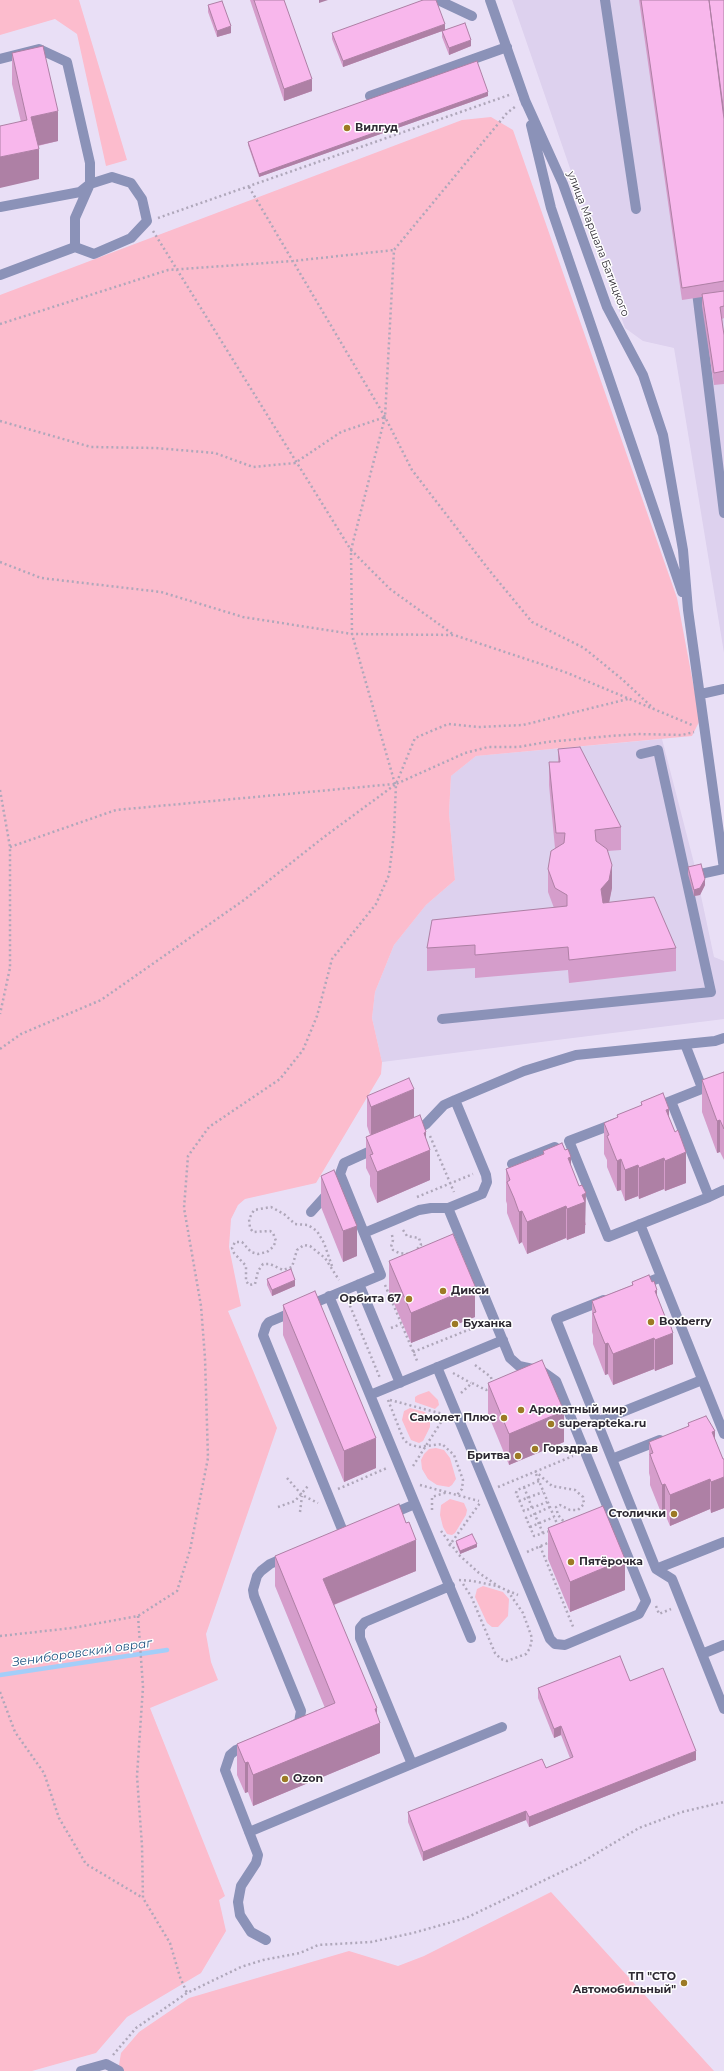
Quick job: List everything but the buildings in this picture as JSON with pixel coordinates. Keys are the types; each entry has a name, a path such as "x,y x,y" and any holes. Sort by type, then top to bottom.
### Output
{"street":[{"path":"438,0 472,16"},
{"name":"улица Маршала Батицкого","path":"490,0 523,94 551,208 688,610"},
{"path":"605,0 636,209"},
{"path":"370,96 507,47"},
{"path":"0,59 39,49 67,62 90,163 90,184 75,218 75,247"},
{"name":"улица Маршала Батицкого","path":"523,94 563,184 607,307 643,375 663,435 682,550 688,610 701,694 704,729 724,869"},
{"path":"0,207 80,192 90,184 112,176 130,183 142,200 147,221 131,238 94,254 75,247 0,275"},
{"path":"702,276 695,277 724,512"},
{"path":"701,694 724,689"},
{"path":"442,1019 711,992 658,750 641,754"},
{"path":"686,877 724,869"},
{"path":"405,1136 426,1124 444,1105 524,1071 576,1055 684,1044 724,1038"},
{"path":"684,1044 702,1088"},
{"path":"649,1110 724,1080"},
{"path":"364,1233 427,1208 448,1208 482,1194 485,1190 487,1182 484,1169 455,1100"},
{"path":"671,1101 709,1197"},
{"path":"512,1164 627,1118"},
{"path":"570,1141 608,1237 724,1190"},
{"path":"358,1528 340,1535 334,1509 263,1335 269,1322 381,1275 342,1179 340,1170 344,1163 384,1145"},
{"path":"311,1212 326,1201 342,1179"},
{"path":"439,1367 550,1639 555,1644 565,1645 639,1614 646,1601 556,1381 542,1371 514,1363 510,1358 448,1208"},
{"path":"640,1224 702,1380 714,1418 724,1434"},
{"path":"626,1291 661,1277"},
{"path":"359,1284 400,1383"},
{"path":"330,1296 471,1638"},
{"path":"612,1296 556,1319 656,1569 672,1579 724,1709"},
{"path":"370,1395 503,1340"},
{"path":"597,1422 702,1380"},
{"path":"612,1459 668,1436"},
{"path":"380,1519 415,1504"},
{"path":"656,1569 724,1542"},
{"path":"283,1730 299,1722 301,1711 254,1596 254,1590 261,1571 270,1564 299,1552"},
{"path":"412,1764 360,1638 360,1628 365,1622 448,1583"},
{"path":"702,1654 724,1646"},
{"path":"249,1832 502,1727"},
{"path":"262,1739 236,1750 230,1755 225,1765 226,1776 258,1855 256,1863 241,1886 238,1902 244,1923 251,1932 266,1940"},
{"path":"81,2071 106,2064 119,2071"}],"path":[{"path":"523,94 147,221 351,550 390,589 454,635 565,672 656,711 704,729"},
{"path":"0,1636 72,1628 138,1616 177,1591 190,1550 208,1458 205,1358 200,1306 184,1208 188,1156 209,1127 280,1079 303,1050 317,1016 332,959 376,904 389,874 394,833 396,784 352,634 351,550 385,417 394,250 523,94"},
{"path":"249,187 385,417 412,470 489,570 532,622 584,648 623,680 656,711"},
{"path":"0,324 168,270 293,261 394,250"},
{"path":"0,421 91,447 155,448 215,453 253,467 296,463 341,432 385,417"},
{"path":"0,562 41,578 162,592 243,617 352,634 454,635"},
{"path":"396,784 415,738 448,724 478,727 523,725 628,699"},
{"path":"0,1049 21,1034 101,1000 244,900 324,837 396,784 465,753 488,747 518,747 547,742 638,734 682,735 704,729"},
{"path":"10,847 116,810 396,784"},
{"path":"0,790 10,847 10,968 0,1014"},
{"path":"426,1124 459,1204"},
{"path":"410,1199 484,1169"},
{"path":"332,1266 317,1251 304,1245 297,1250 292,1267 283,1270 270,1264 263,1264 258,1271 255,1284 250,1286 246,1281 246,1266 234,1253 232,1248 235,1242 242,1242 251,1252 258,1254 267,1252 273,1247 276,1238 274,1233 270,1231 254,1232 250,1229 249,1224 249,1216 252,1211 268,1207 284,1214 295,1224 308,1225 317,1231 324,1243 332,1266 344,1290 385,1389"},
{"path":"388,1223 393,1237 390,1247 393,1250 404,1254 413,1252 420,1245 420,1240 416,1236 406,1236 398,1219"},
{"path":"381,1275 422,1374"},
{"path":"413,1352 494,1319"},
{"path":"467,1355 477,1367 492,1378 492,1384 486,1390"},
{"path":"439,1367 486,1390 493,1391"},
{"path":"454,1406 464,1389 472,1383"},
{"path":"370,1395 446,1415 425,1446 405,1480 481,1501 439,1560"},
{"path":"388,1400 406,1442 413,1447 442,1444 454,1455 463,1480 462,1488 457,1495"},
{"path":"489,1491 584,1451"},
{"path":"327,1493 399,1464"},
{"path":"535,1471 560,1532"},
{"path":"535,1471 547,1484 555,1487 576,1490 584,1498 583,1506 578,1510 570,1510 560,1505 557,1506 556,1511 552,1513"},
{"path":"287,1478 302,1495 334,1509"},
{"path":"539,1481 516,1492 519,1501 523,1510 547,1502"},
{"path":"278,1507 291,1503 302,1495 308,1486"},
{"path":"524,1487 532,1508"},
{"path":"434,1516 431,1498 448,1492"},
{"path":"519,1501 543,1492"},
{"path":"300,1512 302,1495"},
{"path":"550,1507 526,1517 534,1536 543,1534 558,1527"},
{"path":"556,1511 561,1520 572,1528"},
{"path":"534,1513 543,1534"},
{"path":"530,1527 554,1517"},
{"path":"439,1527 450,1545 472,1567 501,1588"},
{"path":"516,1556 556,1540"},
{"path":"540,1546 578,1640"},
{"path":"460,1580 471,1596 495,1654 501,1659 507,1661 526,1654 532,1642 532,1634 523,1613 507,1590"},
{"path":"448,1583 460,1580 473,1581 501,1588 536,1605"},
{"path":"646,1601 653,1598 659,1614 672,1609 674,1615"},
{"path":"138,1616 143,1687 137,1776 142,1846 143,1898"},
{"path":"0,1692 15,1732 44,1773 59,1818 86,1864 143,1898 170,1943 180,1977 187,1993"},
{"path":"106,2064 136,2028 187,1993 241,1967 263,1960 300,1953 318,1945 371,1942 413,1933 466,1918 582,1862 639,1828 682,1812 724,1802"}],"shaded area":[{"path":"0,0 79,0 127,160 106,166 77,34 55,19 0,35"},
{"path":"512,0 724,0 724,653 674,348 643,341 625,328"},
{"path":"491,117 513,130 677,598 700,720 692,736 476,756 451,776 449,813 455,880 426,905 394,945 375,992 372,1018 382,1062 381,1074 316,1183 245,1199 238,1205 231,1219 229,1247 241,1306 228,1311 277,1428 206,1634 211,1662 218,1680 150,1708 225,1896 219,1900 226,1931 201,1973 127,2017 96,2053 32,2071 0,2071 0,295 462,120"},
{"path":"662,739 694,863 714,957 724,961 724,1019 382,1062 372,1018 375,992 394,945 426,905 455,880 449,813 451,776 476,756"},
{"path":"429,1391 438,1400 439,1405 435,1409 415,1402 415,1397"},
{"path":"410,1408 425,1412 430,1419 430,1427 423,1441 419,1443 411,1440 402,1420 404,1411"},
{"path":"436,1448 444,1450 450,1458 456,1479 449,1487 437,1485 428,1479 422,1469 421,1460 424,1454 429,1449"},
{"path":"450,1499 464,1503 467,1510 466,1515 455,1533 452,1535 447,1534 443,1527 440,1515 441,1505"},
{"path":"483,1586 503,1592 509,1599 508,1616 498,1627 492,1627 487,1623 475,1597 477,1589"},
{"path":"551,1892 714,2071 118,2071 121,2053 139,2032 189,1998 349,1951 398,1966 424,1956"}],"waterway":[{"name":"Зениборовский овраг","path":"0,1675 167,1650"}],"place":[{"name":"Вилгуд","path":"347,128"},
{"name":"Дикси","path":"443,1291"},
{"name":"Орбита 67","path":"409,1299"},
{"name":"Boxberry","path":"651,1322"},
{"name":"Буханка","path":"455,1324"},
{"name":"Ароматный мир","path":"521,1410"},
{"name":"Самолет Плюс","path":"504,1418"},
{"name":"superapteka.ru","path":"551,1424"},
{"name":"Горздрав","path":"535,1449"},
{"name":"Бритва","path":"518,1456"},
{"name":"Столички","path":"674,1514"},
{"name":"Пятёрочка","path":"571,1562"},
{"name":"Ozon","path":"285,1779"},
{"name":"ТП \"СТО Автомобильный\"","path":"684,1983"}]}
